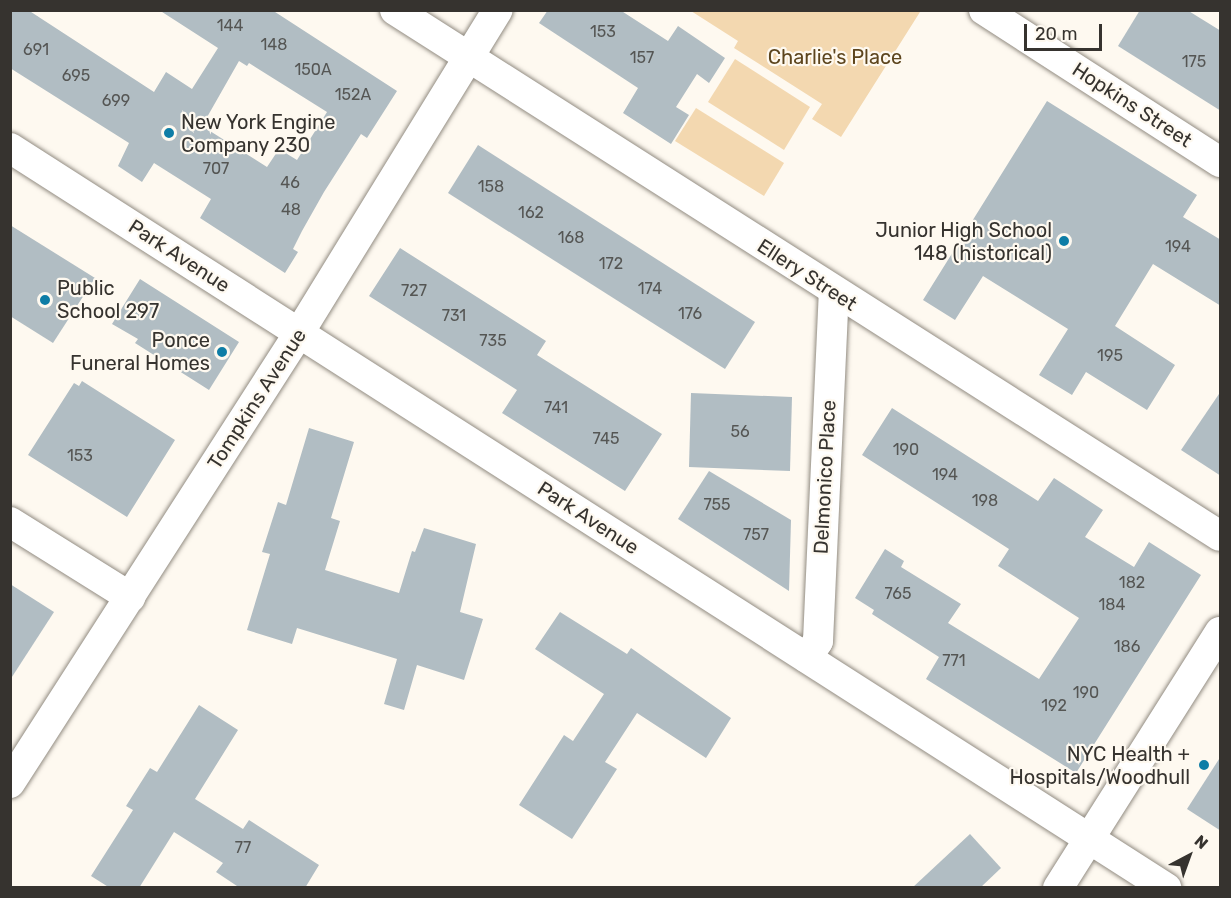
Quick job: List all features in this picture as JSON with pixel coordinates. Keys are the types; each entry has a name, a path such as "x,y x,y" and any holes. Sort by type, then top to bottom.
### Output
{"street":[{"name":"Ellery Street","path":"395,10 834,293 1221,536"},
{"name":"Tompkins Avenue","path":"10,783 300,333 498,10"},
{"name":"Hopkins Street","path":"984,10 1221,162"},
{"name":"Park Avenue","path":"10,148 1166,888"},
{"name":"Delmonico Place","path":"807,658 818,641 834,293"},
{"path":"10,522 130,597"},
{"path":"1058,888 1221,632"}],"green space":[{"name":"Charlie's Place","path":"918,10 920,12 841,137 812,119 822,104 734,48 738,41 691,11"},
{"path":"735,59 810,107 784,150 708,102"},
{"path":"696,108 784,163 764,196 675,141"}],"building":[{"path":"10,10 28,10 154,92 166,72 192,89 218,48 159,10 272,10 397,91 367,138 361,134 324,192 293,249 298,252 285,273 200,218 211,199 154,163 142,182 118,166 129,143 10,68","holes":["239,61 247,66 249,63 327,112 297,160 279,149 267,167 202,126"]},
{"path":"548,10 620,10 668,41 678,26 725,58 709,83 697,74 676,107 689,115 671,144 623,113 638,88 539,23"},
{"path":"1140,10 1187,10 1221,31 1221,111 1118,46"},
{"name":"Junior High School 148 (historical)","path":"1047,101 1197,195 1183,217 1221,240 1221,306 1153,264 1115,326 1175,365 1147,410 1086,372 1072,395 1039,375 1068,329 983,276 955,320 923,300"},
{"path":"478,145 755,322 725,369 448,193"},
{"name":"Public School 297","path":"10,225 95,278 53,343 10,316"},
{"path":"400,248 546,341 537,355 662,434 625,491 502,413 517,390 369,296"},
{"path":"140,279 239,342 209,390 135,343 138,339 112,324"},
{"path":"82,381 175,440 127,517 28,455 74,383 79,386"},
{"path":"1221,391 1221,476 1181,450"},
{"path":"691,393 792,397 790,471 689,467"},
{"path":"892,408 1038,501 1054,478 1103,510 1085,537 1134,567 1149,542 1201,575 1076,773 926,679 939,657 872,614 874,610 855,598 885,549 904,561 901,567 961,604 948,623 1039,679 1079,618 998,566 1009,549 862,455"},
{"path":"309,428 354,442 331,518 340,521 325,570 399,593 412,551 415,552 424,528 476,544 460,612 483,619 464,680 417,665 404,710 384,704 397,659 297,628 292,644 247,630 270,554 262,552 278,502 286,505"},
{"path":"709,471 791,520 789,591 678,519"},
{"path":"10,584 54,612 10,680"},
{"path":"560,612 627,654 631,648 731,718 706,758 637,713 605,762 617,769 572,839 519,805 564,735 573,741 604,694 535,649"},
{"path":"199,705 238,730 195,799 243,829 249,820 319,865 305,888 240,888 216,872 223,863 174,832 139,888 110,888 91,876 133,810 126,806 150,768 157,772"},
{"path":"1221,756 1221,831 1187,809"},
{"path":"970,834 1001,868 980,888 912,888"}],"place":[{"name":"New York Engine Company 230","path":"169,133"},
{"name":"Junior High School 148 (historical)","path":"1064,241"},
{"name":"Public School 297","path":"45,300"},
{"name":"Ponce Funeral Homes","path":"222,352"},
{"name":"NYC Health + Hospitals/Woodhull","path":"1204,765"}]}
